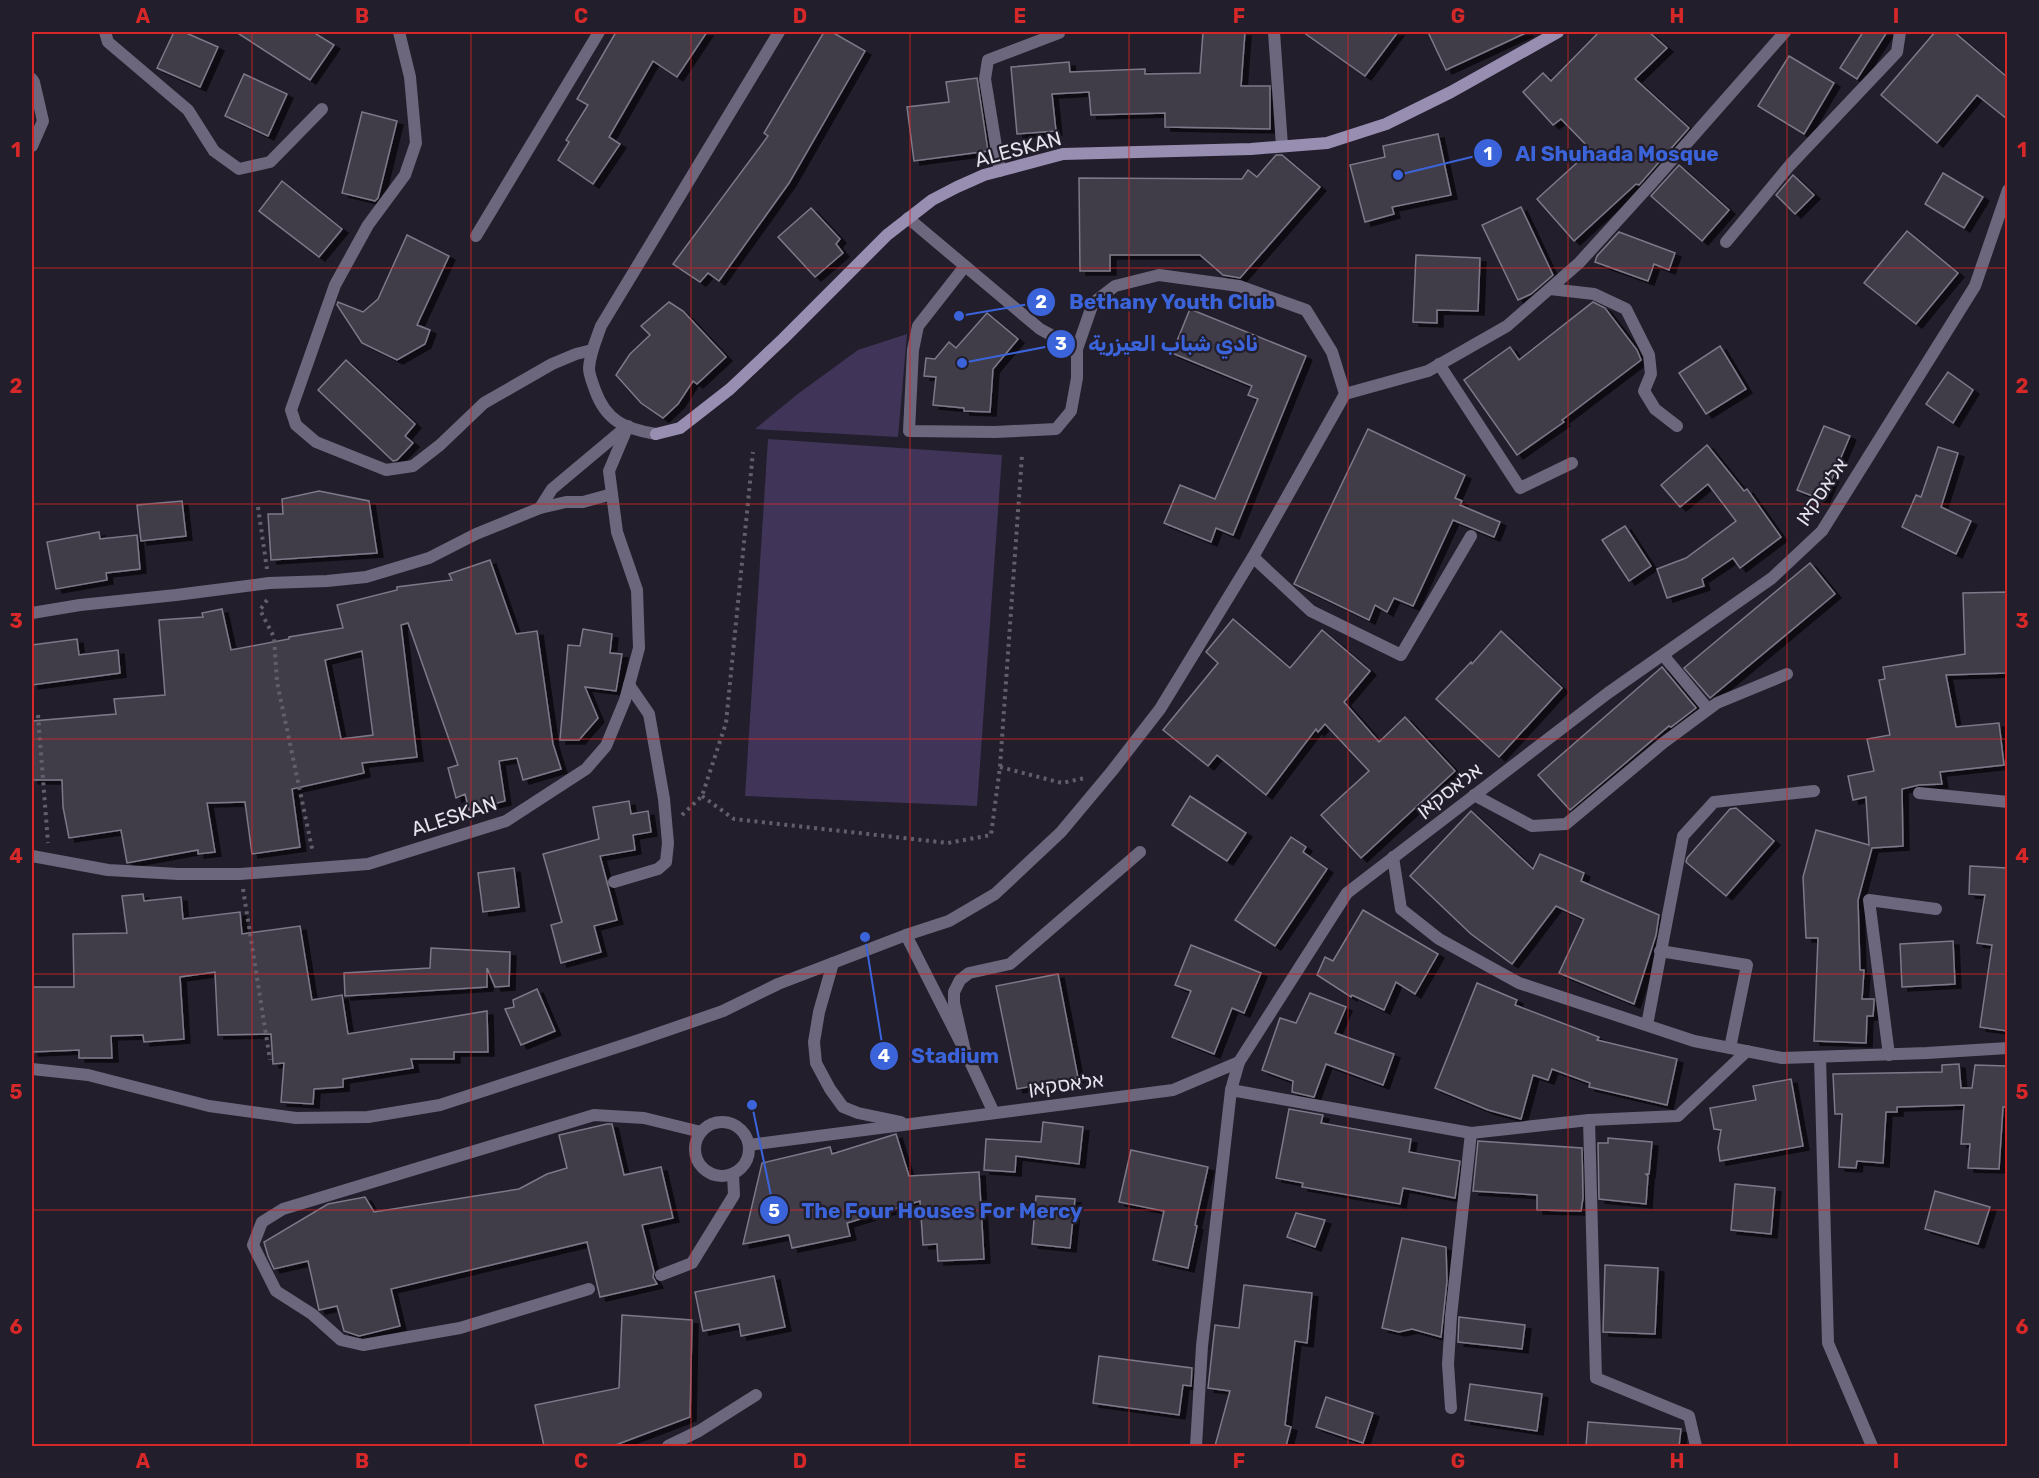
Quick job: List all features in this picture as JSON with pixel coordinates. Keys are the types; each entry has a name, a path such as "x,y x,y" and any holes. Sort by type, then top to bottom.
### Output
{"street":[{"path":"105,32 108,42 188,110 214,151 239,169 270,162 322,109"},
{"path":"399,32 410,77 416,143 405,175 368,225 335,285 291,410 296,425 316,442 386,470 413,466 484,403 552,364 592,350"},
{"path":"476,236 599,32"},
{"name":"ALESKAN","path":"779,32 601,326 592,350 589,369 599,403 610,418 642,432 656,434 680,428 730,389 887,235 932,200 957,187 1000,171 1063,154 1327,143 1386,124 1451,92 1558,32"},
{"path":"1000,171 985,79 988,60 1030,46 1059,32"},
{"path":"1274,32 1282,146"},
{"path":"32,1069 88,1075 209,1106 296,1118 368,1117 440,1104 723,1011 778,984 906,935 950,921 995,894 1061,832 1160,709 1253,557 1345,394 1428,370 1507,326 1579,263 1635,203 1785,32"},
{"path":"1726,242 1790,165 1897,52 1900,32"},
{"path":"32,79 44,121 32,146"},
{"name":"אלאסקאן","path":"749,1144 1173,1090 1239,1062 1347,892 1608,693 1772,578 1822,531 1975,286 2007,190"},
{"path":"908,218 1040,329 1077,349"},
{"path":"965,266 918,326 913,350 909,431 995,432 1056,429 1071,411 1077,378 1077,349 1093,303 1115,286 1159,275 1239,286 1306,310 1332,352 1345,394"},
{"path":"1550,289 1594,294 1626,309 1649,355 1652,374 1644,391 1655,409 1677,426"},
{"path":"1438,364 1520,488 1572,463"},
{"path":"540,508 552,489 628,426"},
{"name":"ALESKAN","path":"32,856 108,870 178,874 240,874 368,864 506,821 586,769 606,746 626,700 639,648 637,590 617,532 609,471 628,426"},
{"path":"32,613 80,605 269,583 366,577 429,558 476,534 540,508 566,502 583,502 612,494"},
{"path":"1253,557 1311,611 1401,655 1471,536"},
{"path":"1663,655 1708,709"},
{"path":"1474,795 1532,826 1566,825 1708,709 1717,703 1787,674"},
{"path":"614,882 658,868 666,862 667,830 664,799 649,714 629,685"},
{"path":"1647,1025 1683,836 1714,802 1814,791"},
{"path":"1919,793 2007,802"},
{"path":"965,1051 954,1003 954,992 960,980 969,973 1010,964 1140,852"},
{"path":"1394,856 1401,909 1439,939 1520,983 1694,1041 1782,1058 2007,1048"},
{"path":"1889,1055 1869,900 1936,909"},
{"path":"906,935 994,1113"},
{"path":"1660,951 1747,965 1730,1048"},
{"path":"833,963 819,1012 814,1042 816,1063 843,1107 858,1113 910,1124"},
{"path":"1231,1090 1471,1133 1589,1120 1678,1116 1747,1051"},
{"path":"1820,1057 1828,1343 1872,1446"},
{"path":"1196,1446 1202,1346 1231,1090 1239,1062"},
{"path":"589,1289 460,1328 363,1345 341,1340 312,1314 276,1291 253,1245 262,1222 284,1209 594,1115 644,1118 700,1132"},
{"path":"1589,1120 1596,1378 1689,1416 1696,1446"},
{"path":"716,1123 733,1124 746,1136 749,1144 746,1162 733,1174 716,1175 707,1172 701,1166 695,1149 700,1132 716,1123"},
{"path":"1451,1408 1448,1364 1451,1316 1471,1133"},
{"path":"661,1275 692,1263 734,1195 733,1174"},
{"path":"668,1446 699,1431 756,1395"}],"path":[{"path":"667,830 702,796 726,723 753,452"},
{"path":"702,796 734,819 948,843 991,835 1000,767 1022,455"},
{"path":"258,507 269,583 268,599 260,610 274,637 277,682 316,869"},
{"path":"38,715 50,859"},
{"path":"1000,767 1062,783 1112,771"},
{"path":"240,874 270,1060"}],"shaded area":[{"path":"907,334 898,437 755,429 858,350"},
{"path":"768,439 1002,455 977,806 745,796"}],"building":[{"path":"174,32 184,32 218,47 200,87 157,68"},
{"path":"236,32 313,32 334,45 310,80"},
{"path":"616,32 707,32 677,77 653,61 609,137 620,144 593,184 558,160 569,142 566,140 588,105 577,99"},
{"path":"824,32 832,32 865,51 789,183 719,281 708,273 700,282 673,264 768,136 764,133"},
{"path":"1203,32 1245,32 1241,86 1270,86 1270,129 1165,127 1165,113 1091,115 1089,92 1052,94 1056,131 1017,134 1011,67 1069,62 1070,72 1145,69 1145,74 1200,73"},
{"path":"1303,32 1398,32 1365,76"},
{"path":"1428,32 1528,32 1446,70"},
{"path":"1599,32 1649,32 1667,48 1635,79 1689,128 1639,185 1636,184 1574,241 1537,199 1591,150 1561,119 1553,125 1523,92 1543,73 1551,81"},
{"path":"1863,32 1887,32 1857,79 1840,68"},
{"path":"1935,32 1954,32 2007,77 2007,119 1977,95 1937,143 1881,95"},
{"path":"1789,56 1834,83 1804,134 1758,106"},
{"path":"244,74 287,94 268,136 225,116"},
{"path":"977,78 988,151 914,161 907,107 949,102 946,82"},
{"path":"362,112 397,121 378,198 375,201 342,193"},
{"path":"1438,134 1451,195 1392,207 1394,214 1365,222 1350,165 1385,157 1383,146"},
{"path":"1276,155 1282,155 1320,187 1240,278 1223,275 1200,255 1110,255 1110,271 1080,271 1079,178 1242,179 1248,170 1257,177"},
{"path":"1679,165 1729,210 1702,241 1651,196"},
{"path":"1943,173 1983,197 1964,228 1925,204"},
{"path":"1793,175 1814,195 1795,214 1776,195"},
{"path":"282,181 342,229 319,257 259,211"},
{"path":"1521,207 1553,275 1531,294 1518,300 1482,225"},
{"path":"811,208 840,239 836,244 843,253 815,277 778,237"},
{"path":"1907,231 1958,273 1916,324 1864,283"},
{"path":"1619,232 1675,253 1669,270 1654,264 1648,281 1595,262 1597,256"},
{"path":"407,235 449,256 417,325 430,330 425,344 397,360 362,343 337,305 338,302 363,312 378,299"},
{"path":"1416,255 1480,258 1478,311 1437,310 1437,323 1413,322"},
{"path":"669,302 683,311 726,357 697,384 693,381 678,404 663,418 641,403 616,375 630,354 650,335 641,326"},
{"path":"1593,302 1605,308 1637,350 1641,360 1562,420 1564,422 1517,455 1464,380 1510,347 1519,360"},
{"path":"1190,309 1306,356 1233,535 1216,528 1211,542 1164,523 1180,485 1215,499 1258,399 1248,395 1252,386 1172,353"},
{"path":"987,313 1018,339 993,369 990,412 964,411 964,408 933,405 936,377 924,376 926,358 935,359 949,342 956,348"},
{"path":"1720,346 1746,389 1706,414 1679,373"},
{"path":"346,360 415,424 405,436 413,443 397,460 393,461 318,390"},
{"path":"1948,372 1973,390 1953,423 1926,404"},
{"path":"1824,426 1850,436 1823,500 1797,490"},
{"path":"1368,429 1465,475 1455,498 1462,501 1460,505 1500,522 1494,537 1453,520 1413,606 1394,598 1387,612 1375,605 1369,620 1294,584"},
{"path":"1707,445 1744,491 1747,489 1781,537 1740,568 1733,558 1702,579 1704,586 1667,598 1657,569 1686,558 1736,521 1708,484 1680,507 1661,485"},
{"path":"1938,447 1958,453 1941,507 1971,521 1956,554 1902,527 1916,495 1921,497"},
{"path":"319,491 369,501 377,553 271,560 268,514 283,514 282,499"},
{"path":"182,501 186,536 141,541 137,505"},
{"path":"1625,526 1651,566 1629,581 1602,540"},
{"path":"99,532 100,539 137,535 140,569 106,573 107,580 56,589 47,542"},
{"path":"490,560 516,634 537,631 553,744 561,769 523,780 517,758 499,761 505,801 469,810 465,794 456,798 448,768 458,765 408,623 401,625 417,757 362,763 364,773 292,789 300,847 252,854 245,802 207,803 215,852 198,854 198,850 127,863 121,830 69,838 63,807 62,780 32,780 32,721 116,714 114,699 165,695 159,620 203,617 202,613 222,609 231,650 343,628 337,605 397,590 397,587 452,580 449,574","holes":["362,651 373,735 341,739 325,660"]},
{"path":"1810,563 1835,594 1710,698 1684,668"},
{"path":"2007,592 2007,673 1946,675 1956,727 1999,723 2004,765 1940,772 1942,784 1919,785 1902,789 1903,846 1872,848 1858,900 1860,970 1864,970 1862,999 1874,999 1873,1016 1867,1016 1866,1043 1814,1041 1818,938 1806,938 1803,877 1816,830 1869,845 1866,797 1853,800 1848,776 1874,771 1867,739 1890,735 1879,680 1885,679 1883,667 1965,654 1963,593"},
{"path":"1233,619 1290,668 1322,630 1370,671 1344,702 1379,742 1405,717 1455,771 1361,858 1321,815 1369,771 1325,724 1318,732 1316,729 1266,795 1217,755 1208,766 1163,730 1218,663 1206,652"},
{"path":"583,629 612,634 610,653 622,654 616,691 585,687 598,718 579,740 560,740 568,645 580,646"},
{"path":"1501,631 1562,688 1499,757 1436,699 1471,662 1472,664"},
{"path":"77,639 79,655 118,650 120,673 32,685 32,645"},
{"path":"1662,667 1696,708 1671,727 1669,726 1570,810 1538,775"},
{"path":"1190,796 1246,833 1227,861 1172,825"},
{"path":"629,801 631,814 648,811 651,832 633,835 635,850 600,856 617,920 594,926 601,952 561,963 551,925 562,922 543,854 599,839 593,807"},
{"path":"1736,808 1774,841 1726,896 1686,862 1730,809"},
{"path":"1471,811 1533,869 1540,854 1584,873 1581,881 1659,915 1656,935 1634,1004 1559,973 1584,919 1556,906 1512,964 1471,934 1410,876"},
{"path":"1291,837 1306,847 1303,852 1327,869 1275,946 1235,920"},
{"path":"1970,866 2007,868 2007,1031 1980,1027 1992,945 1977,943 1985,895 1969,894"},
{"path":"514,868 519,907 483,912 478,873"},
{"path":"143,894 144,901 181,897 183,919 240,912 242,934 300,926 312,1000 342,995 348,1034 487,1011 488,1052 454,1052 454,1059 411,1059 413,1068 343,1079 343,1087 314,1089 313,1104 281,1102 284,1063 273,1064 271,1034 218,1035 215,972 180,977 184,1039 144,1042 143,1035 111,1036 112,1058 79,1058 79,1050 32,1052 32,987 74,987 73,934 127,933 122,896"},
{"path":"1363,910 1438,954 1415,994 1396,982 1384,1010 1352,995 1351,997 1317,975 1325,957 1333,961"},
{"path":"1953,941 1955,984 1902,987 1900,944"},
{"path":"1191,945 1261,973 1244,1013 1232,1008 1214,1054 1172,1037 1191,991 1175,985"},
{"path":"431,948 510,952 509,986 495,987 487,968 487,987 345,996 344,973 430,968"},
{"path":"1058,974 1078,1078 1017,1089 996,986"},
{"path":"1477,983 1517,1000 1515,1005 1599,1037 1597,1040 1677,1059 1667,1105 1589,1087 1590,1083 1552,1069 1548,1080 1533,1075 1521,1119 1488,1110 1435,1088"},
{"path":"537,989 555,1031 521,1045 505,1009 514,1007 513,1000"},
{"path":"1310,993 1346,1007 1335,1033 1394,1054 1383,1085 1326,1064 1314,1097 1292,1092 1293,1081 1262,1070 1280,1018 1296,1023"},
{"path":"1959,1064 1961,1088 1972,1088 1975,1065 2007,1066 2007,1107 2003,1107 1999,1169 1968,1168 1970,1144 1961,1144 1964,1105 1897,1107 1897,1112 1886,1112 1883,1163 1857,1161 1856,1168 1839,1167 1842,1114 1835,1114 1833,1074 1942,1072 1942,1065"},
{"path":"1791,1079 1803,1146 1720,1161 1718,1148 1721,1130 1714,1129 1710,1108 1756,1100 1753,1086"},
{"path":"1289,1109 1323,1115 1321,1123 1411,1139 1409,1152 1460,1161 1455,1198 1403,1188 1400,1204 1302,1187 1303,1183 1276,1178"},
{"path":"1043,1122 1083,1127 1079,1164 1016,1156 1015,1172 984,1170 986,1139 1041,1142"},
{"path":"612,1124 624,1175 661,1167 673,1218 642,1225 654,1272 653,1277 657,1284 600,1297 587,1242 391,1289 400,1326 359,1336 344,1331 337,1306 319,1310 308,1261 274,1269 268,1256 264,1242 328,1204 365,1197 374,1212 519,1189 547,1174 567,1168 559,1135"},
{"path":"896,1134 909,1176 979,1172 984,1259 938,1261 937,1244 923,1245 920,1201 847,1223 850,1236 792,1248 789,1235 743,1244 762,1163 830,1147 832,1154"},
{"path":"1608,1138 1652,1142 1649,1174 1646,1174 1648,1176 1646,1204 1599,1199 1598,1143 1608,1143"},
{"path":"1478,1141 1582,1148 1581,1211 1537,1210 1537,1195 1473,1191"},
{"path":"1131,1150 1208,1167 1188,1268 1153,1260 1164,1211 1119,1202"},
{"path":"1735,1184 1775,1188 1771,1234 1731,1230"},
{"path":"1935,1191 1990,1207 1978,1244 1925,1229"},
{"path":"1036,1196 1075,1199 1070,1248 1032,1244"},
{"path":"1296,1213 1325,1220 1315,1247 1287,1237"},
{"path":"1402,1238 1446,1247 1447,1281 1441,1337 1412,1329 1399,1332 1382,1328"},
{"path":"1605,1265 1658,1268 1655,1334 1603,1332"},
{"path":"774,1276 785,1327 741,1336 739,1324 703,1331 695,1292"},
{"path":"1244,1285 1312,1293 1307,1343 1295,1341 1285,1425 1291,1427 1286,1446 1215,1446 1230,1391 1208,1388 1215,1325 1239,1328"},
{"path":"622,1315 692,1320 690,1417 613,1446 544,1446 535,1405 619,1388"},
{"path":"1459,1317 1525,1325 1522,1349 1458,1342"},
{"path":"1099,1356 1192,1368 1191,1386 1183,1385 1179,1415 1093,1403"},
{"path":"1470,1384 1542,1394 1537,1431 1465,1420"},
{"path":"1326,1397 1373,1413 1363,1443 1316,1427"},
{"path":"1588,1422 1681,1429 1679,1446 1586,1446"}],"place":[{"name":"Al Shuhada Mosque","path":"1398,175"},
{"name":"Bethany Youth Club","path":"959,316"},
{"name":"نادي شباب العيزرية","path":"962,363"},
{"name":"Stadium","path":"865,937"},
{"name":"The Four Houses For Mercy","path":"752,1105"}]}
